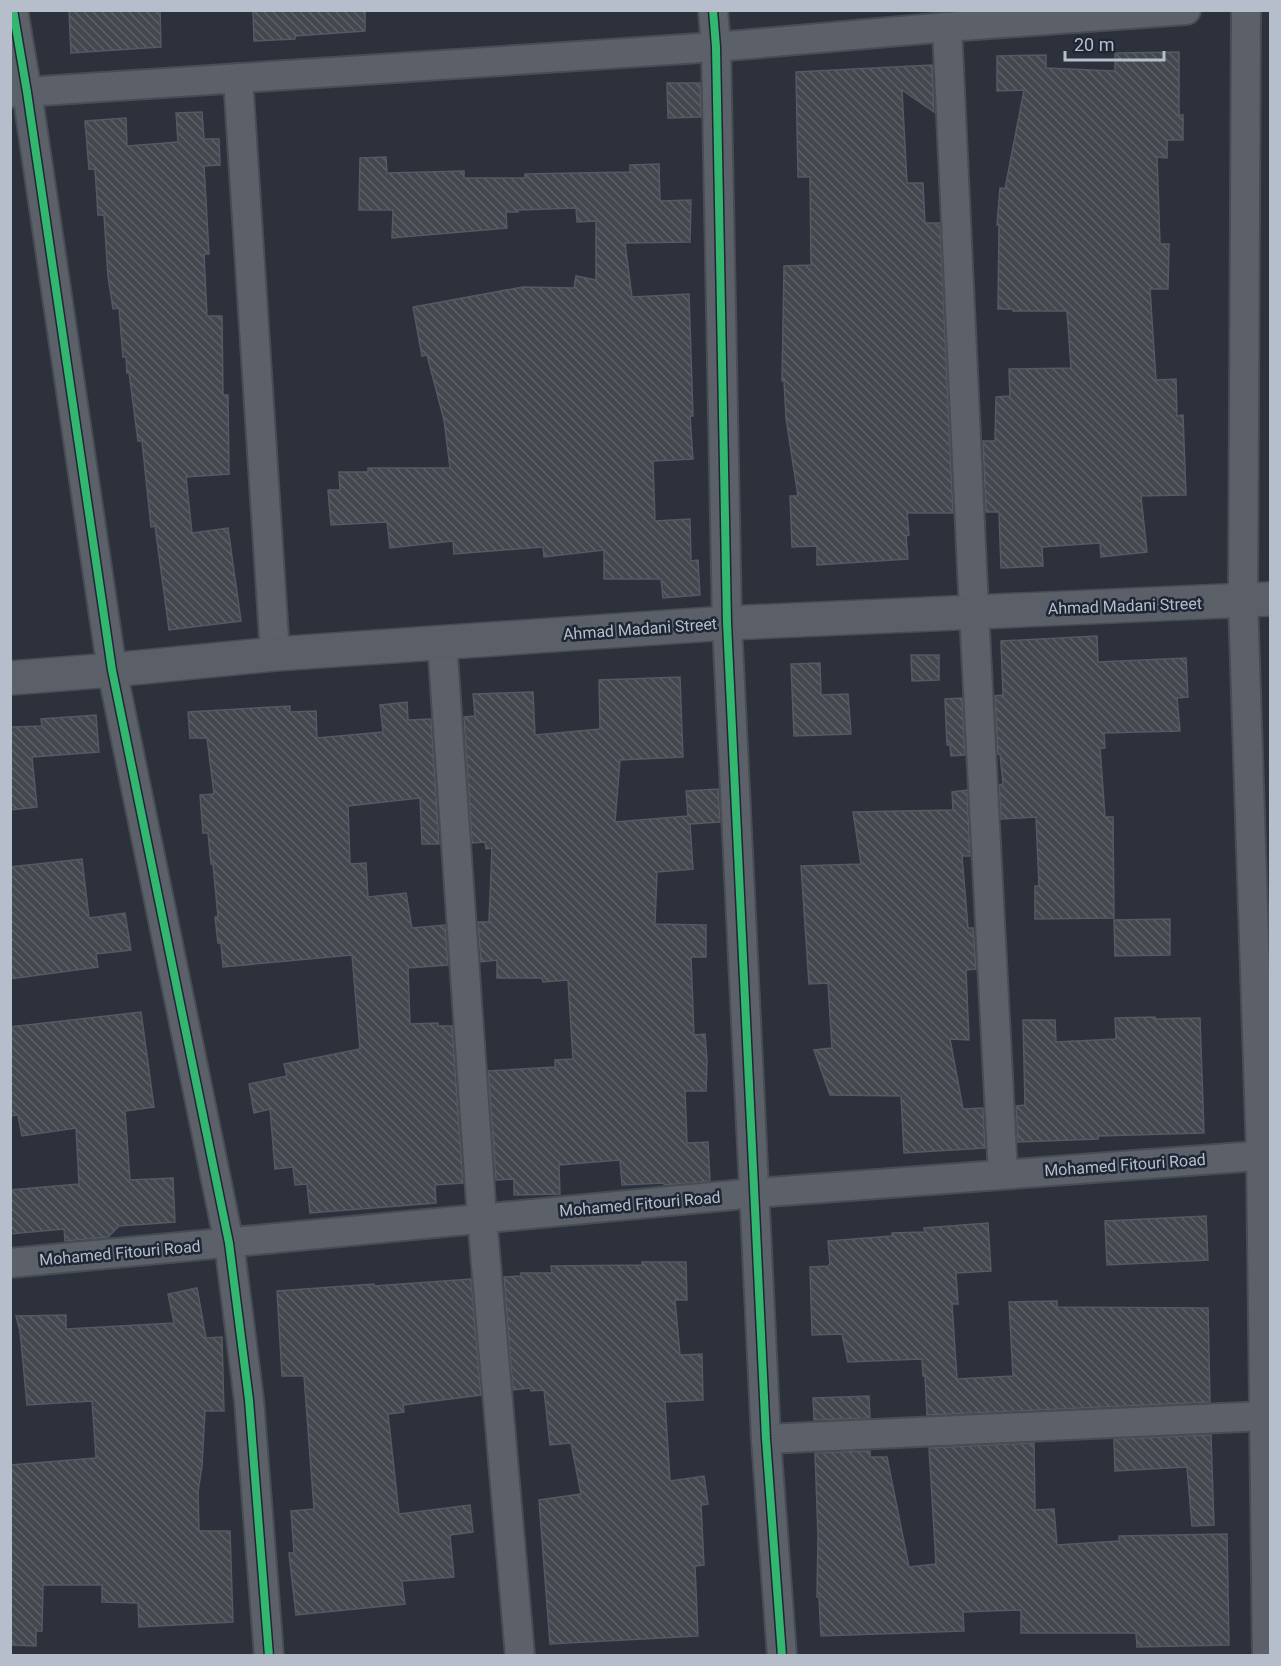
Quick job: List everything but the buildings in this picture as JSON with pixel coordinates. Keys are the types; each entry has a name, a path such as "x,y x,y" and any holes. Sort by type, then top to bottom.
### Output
{"street":[{"path":"13,10 19,93 112,670 229,1243 249,1400 269,1656"},
{"path":"712,10 716,47 727,623 766,1439 782,1656"},
{"path":"19,93 716,47 947,27 1186,10"},
{"path":"1246,10 1266,1155 1264,1416 1267,1656"},
{"path":"947,27 974,612 1004,1174"},
{"path":"238,78 275,654"},
{"name":"Ahmad Madani Street","path":"10,678 275,654 727,623 1257,600"},
{"path":"442,642 482,1218 520,1656"},
{"name":"Mohamed Fitouri Road","path":"10,1263 755,1193 1266,1155"},
{"path":"766,1439 1264,1416"}],"cycle path":[{"path":"13,10 112,670 229,1243 249,1400 269,1656"},
{"path":"713,10 716,47 727,623 766,1439 782,1656"}]}
